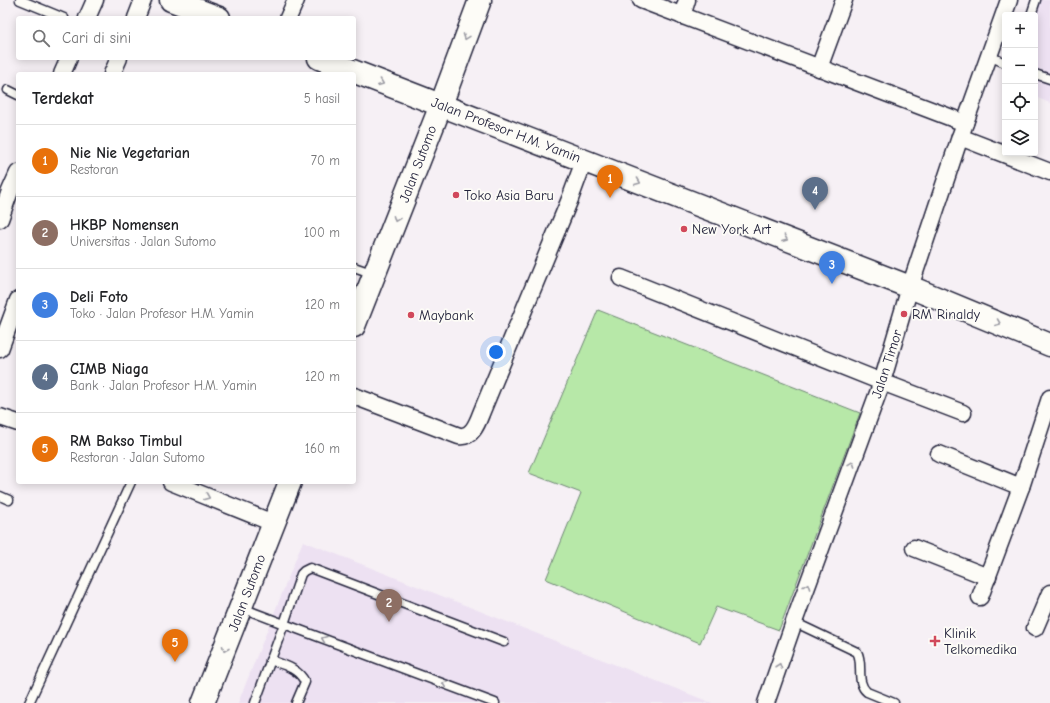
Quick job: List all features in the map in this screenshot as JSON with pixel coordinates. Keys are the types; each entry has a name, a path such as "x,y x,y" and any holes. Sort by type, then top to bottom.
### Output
{"main road":[{"path":"171,0 214,16"},
{"name":"Jalan Sutomo","path":"356,321 441,105 480,0"},
{"name":"Jalan Profesor H.M. Yamin","path":"331,66 348,72"},
{"name":"Jalan Profesor H.M. Yamin","path":"356,75 441,105 910,287 1050,345"},
{"name":"Jalan Sutomo","path":"203,703 289,484"}],"street":[{"path":"137,16 143,0"},
{"path":"289,16 296,0"},
{"path":"641,0 819,68 963,130 1050,172"},
{"path":"682,16 687,0"},
{"path":"819,68 844,0"},
{"name":"Jalan Timor","path":"767,703 794,622 882,382 910,287 963,130 1010,0"},
{"path":"63,72 68,60"},
{"path":"113,72 118,60"},
{"path":"356,397 459,436 468,436 475,427 482,411 570,199 584,161"},
{"path":"0,219 16,178"},
{"path":"621,278 963,413"},
{"path":"0,349 16,305"},
{"path":"980,597 1021,488 1043,445 1050,398"},
{"path":"0,416 16,422"},
{"path":"939,454 1021,488"},
{"path":"176,484 273,523"},
{"path":"914,548 988,577"},
{"path":"1035,628 1050,593"}],"lane":[{"path":"20,0 59,16"},
{"path":"1031,12 1036,0"},
{"path":"989,56 1002,61"},
{"path":"1038,75 1050,79"},
{"path":"8,90 16,94"},
{"path":"356,267 374,275"},
{"path":"29,703 130,484"},
{"path":"0,496 9,500"},
{"path":"254,703 301,574 310,568 504,642"},
{"path":"241,608 495,703"},
{"path":"794,622 857,652 859,656 861,684 863,688 867,692 894,703"},
{"path":"270,660 295,669 302,675 305,682 296,703"}],"shaded area":[{"path":"1031,0 1050,0 1050,103 1038,98 1038,12 1026,12"},
{"path":"303,541 712,703 238,703"}],"green space":[{"path":"598,310 860,413 779,630 716,607 700,643 546,579 581,493 529,473"}],"place":[{"name":"Toko Asia Baru","path":"456,195"},
{"name":"Nie Nie Vegetarian","path":"610,198"},
{"name":"CIMB Niaga","path":"815,210"},
{"name":"New York Art","path":"684,229"},
{"name":"Deli Foto","path":"832,284"},
{"name":"RM Rinaldy","path":"904,314"},
{"name":"Maybank","path":"411,315"},
{"name":"HKBP Nomensen","path":"389,622"},
{"name":"Klinik Telkomedika","path":"935,641"},
{"name":"RM Bakso Timbul","path":"175,662"}]}
